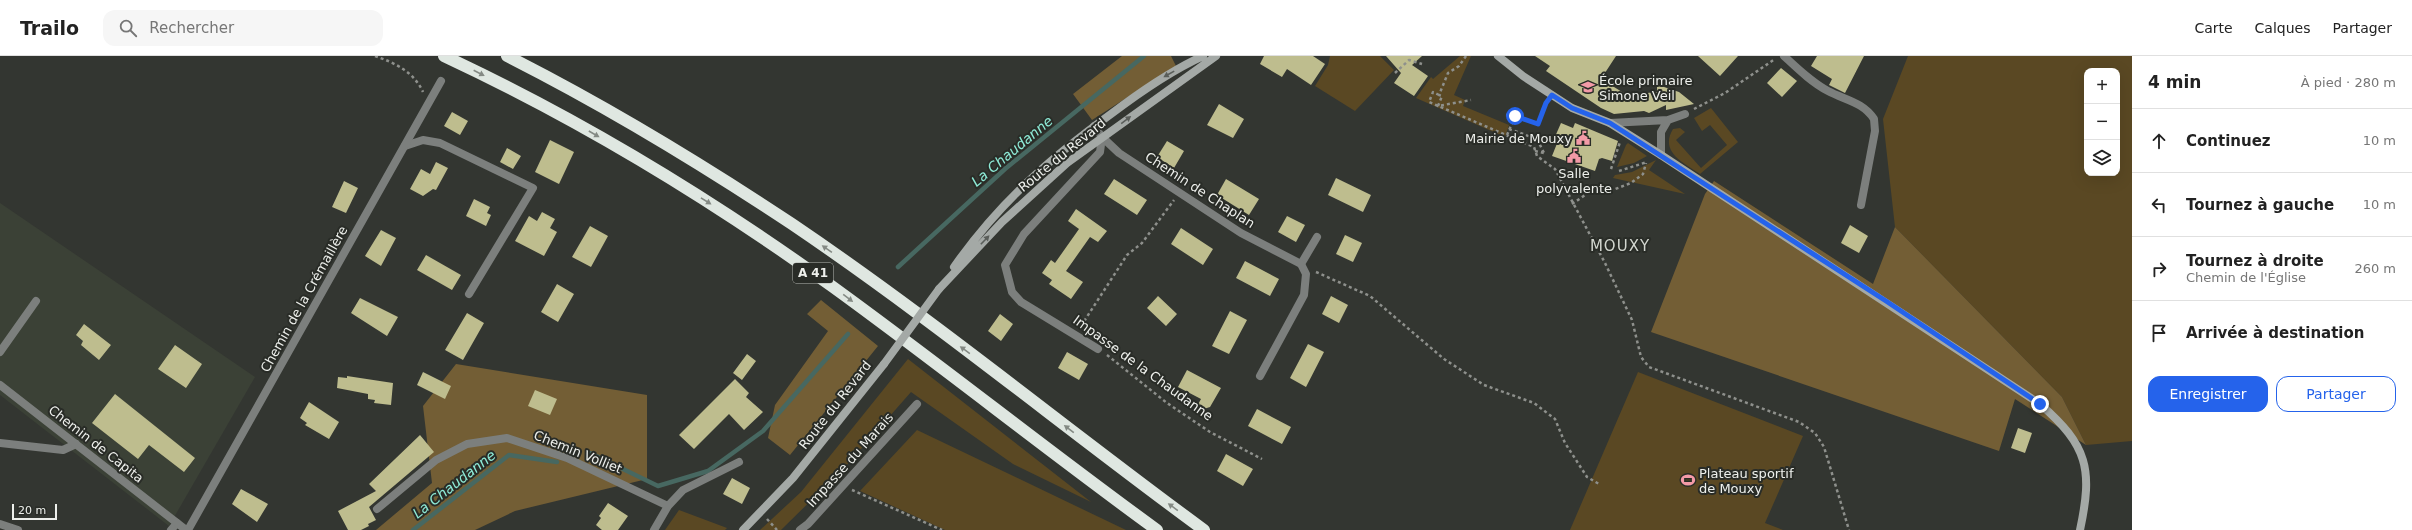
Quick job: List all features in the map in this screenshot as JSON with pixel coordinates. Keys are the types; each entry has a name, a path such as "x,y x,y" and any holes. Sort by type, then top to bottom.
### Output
{"highway":[{"name":"A 41","path":"444,56 591,132 715,206 832,287 1157,530"},
{"name":"A 41","path":"507,56 671,146 793,225 973,356 1204,530"}],"main road":[{"name":"Route du Revard","path":"743,530 762,513 793,478 884,364 968,247 1013,193 1050,159 1094,126 1164,77 1203,56"},
{"name":"Route du Revard","path":"939,289 1002,222 1039,187 1102,137 1216,56"},
{"path":"1498,56 1572,108 1610,123 1661,154 2040,404 2064,425 2079,448 2088,476 2080,530"}],"street":[{"path":"1784,56 1802,73 1827,90 1861,105 1874,119 1875,131 1862,205"},
{"name":"Chemin de la Crémaillère","path":"187,530 441,81"},
{"path":"1610,123 1668,120 1685,114"},
{"path":"1661,154 1661,132 1668,120"},
{"name":"Chemin de Chaplan","path":"1094,126 1102,137 1119,152 1180,191 1241,233 1301,264"},
{"name":"Impasse de la Chaudanne","path":"1098,348 1076,333 1021,302 1012,292 1005,265 1024,234 1100,152 1102,137"},
{"path":"405,146 423,140 440,143 533,188 469,294"},
{"path":"1260,376 1304,295 1306,274 1301,264 1317,237"},
{"path":"0,352 36,301"},
{"name":"Chemin de Capita","path":"0,385 187,530"},
{"name":"Impasse du Marais","path":"800,530 917,404"},
{"name":"Chemin Volliet","path":"377,509 436,460 467,444 507,438 567,458 668,506"},
{"path":"0,443 63,450 76,444"},
{"path":"654,530 668,506 683,490 739,462"},
{"path":"171,530 177,523"},
{"path":"0,524 18,530"}],"path":[{"path":"375,56 391,62 417,79 429,103"},
{"path":"1439,95 1448,73 1459,66 1466,56"},
{"path":"1685,114 1725,93 1780,56"},
{"path":"1394,73 1409,60 1422,64"},
{"path":"1438,106 1442,96 1433,92 1429,102 1438,106 1507,135 1534,147 1537,156 1555,169 1572,204 1605,263 1632,320 1641,357 1649,367 1799,422 1815,433 1824,447 1849,530"},
{"path":"1506,115 1515,116 1538,124 1546,103 1552,95"},
{"path":"1438,106 1470,100"},
{"path":"1507,135 1515,116"},
{"path":"1509,129 1537,140 1544,153 1535,151"},
{"path":"1611,169 1624,132"},
{"path":"1572,204 1591,191 1610,191 1631,183 1643,174 1646,163 1619,170"},
{"path":"1076,333 1128,255 1142,243 1180,191"},
{"path":"1306,274 1316,272 1370,296 1444,359 1484,385 1534,404 1555,419 1565,443 1586,477 1599,484"},
{"name":"Impasse de la Chaudanne","path":"1098,348 1127,369 1167,403 1210,432 1262,459"},
{"path":"842,486 942,530"},
{"path":"762,513 777,530"}],"shaded area":[{"path":"1122,56 1171,56 1176,66 1092,120 1073,94"},
{"path":"1330,56 1380,56 1394,70 1355,111 1315,86 1328,65"},
{"path":"1460,56 1471,56 1454,95 1465,100 1463,106 1509,125 1505,137 1416,98 1431,77 1433,79"},
{"path":"1908,56 2132,56 2132,441 2086,445 2062,397 1895,227 1883,119"},
{"path":"1711,108 1738,142 1700,174 1675,156 1669,144 1669,137 1673,129 1680,128 1685,132 1676,140 1701,168 1727,145 1710,125 1702,131 1694,118"},
{"path":"1628,143 1647,156 1634,163 1617,167 1626,145"},
{"path":"1656,160 1649,170 1685,194 1613,178 1615,175 1632,172"},
{"path":"1714,181 1873,284 1895,227 2062,397 2086,445 2015,399 1999,451 1651,332 1705,194"},
{"path":"0,203 255,377 169,526 0,395"},
{"path":"821,300 878,346 790,455 768,438 775,405 828,331 807,314"},
{"path":"908,359 1091,502 1013,464 911,392 845,467 781,530 760,530 801,492"},
{"path":"456,364 647,395 647,479 515,511 475,530 376,530 432,483 423,406"},
{"name":"Plateau sportif de Mouxy","path":"1638,372 1803,436 1765,523 1783,530 1570,530"},
{"path":"917,430 1126,530 945,530 860,491"},
{"path":"679,510 727,528 725,530 665,530"}],"building":[{"path":"1264,56 1313,56 1325,64 1311,85 1287,69 1282,77 1260,64"},
{"path":"1386,56 1422,56 1412,65 1428,76 1414,96 1394,83 1401,73"},
{"name":"École primaire Simone Veil","path":"1535,56 1616,56 1601,79 1627,95 1657,92 1657,86 1679,92 1694,104 1666,110 1666,105 1649,113 1644,111 1614,114 1601,108 1546,71 1550,66"},
{"path":"1698,56 1738,56 1720,76"},
{"path":"1817,56 1864,56 1845,93 1829,85 1832,79 1811,66"},
{"path":"1781,68 1797,81 1782,97 1767,83"},
{"path":"1219,104 1244,119 1233,138 1207,125"},
{"path":"452,112 468,121 460,135 444,126"},
{"name":"Mairie de Mouxy","path":"1561,123 1573,128 1575,123 1618,141 1612,161 1602,158 1599,159 1595,171 1552,156 1558,141 1554,139"},
{"path":"550,140 574,152 559,184 535,172"},
{"path":"1167,141 1184,151 1174,168 1157,157"},
{"path":"507,148 521,156 513,169 500,162"},
{"path":"436,162 448,168 436,190 433,189 423,196 410,189 421,169 430,174"},
{"path":"1336,178 1371,195 1363,212 1328,195"},
{"path":"1114,179 1147,200 1137,215 1104,194"},
{"path":"1226,179 1259,199 1249,215 1217,195"},
{"path":"344,181 358,188 346,213 332,207"},
{"path":"474,199 490,207 487,213 491,215 486,226 466,216"},
{"path":"1076,209 1107,231 1098,242 1090,237 1066,271 1083,282 1071,299 1049,284 1052,280 1042,273 1051,260 1055,263 1079,229 1068,221"},
{"path":"542,212 555,219 550,228 557,232 544,256 515,241 529,216 537,221"},
{"path":"1287,216 1305,225 1296,242 1278,232"},
{"path":"1850,225 1868,236 1859,253 1841,243"},
{"path":"590,226 608,236 591,267 572,257"},
{"path":"1181,228 1213,249 1203,265 1171,244"},
{"path":"381,230 396,238 381,266 365,256"},
{"path":"1345,235 1362,243 1353,262 1336,254"},
{"path":"426,255 461,275 452,290 417,270"},
{"path":"1245,261 1279,279 1270,296 1236,278"},
{"path":"557,284 574,294 558,322 541,312"},
{"path":"1158,296 1177,314 1166,326 1147,308"},
{"path":"1331,296 1348,305 1339,323 1322,314"},
{"path":"360,298 398,317 387,336 351,313"},
{"path":"1230,311 1247,320 1229,354 1212,346"},
{"path":"467,313 484,323 463,360 445,350"},
{"path":"1000,314 1013,324 1001,341 988,331"},
{"path":"84,324 111,345 99,360 81,345 83,341 76,335"},
{"path":"1308,344 1324,352 1306,387 1290,378"},
{"path":"175,345 202,364 186,388 158,369"},
{"path":"1067,352 1088,364 1079,380 1058,368"},
{"path":"747,354 756,361 742,380 733,373"},
{"path":"1187,370 1221,388 1210,407 1194,412 1201,399 1178,387"},
{"path":"423,372 451,386 445,399 417,385"},
{"path":"347,376 393,383 391,405 374,403 375,400 368,399 368,394 337,388 338,377 347,378"},
{"path":"735,379 749,393 746,397 763,412 744,430 729,414 694,449 679,435"},
{"path":"535,390 557,399 550,415 528,406"},
{"path":"115,394 195,458 184,472 149,445 138,459 92,423"},
{"path":"309,402 339,422 329,439 305,425 307,423 300,418"},
{"path":"1257,409 1291,427 1282,444 1248,426"},
{"path":"2018,428 2032,433 2025,453 2011,448"},
{"path":"420,435 434,452 369,507 376,520 361,530 348,530 338,511 376,491 369,484"},
{"path":"1226,454 1253,469 1243,486 1217,471"},
{"path":"732,478 750,488 742,504 723,494"},
{"path":"241,489 268,504 257,522 232,504"},
{"path":"608,503 628,516 618,530 602,530 596,525 601,518 599,516"}],"waterway":[{"name":"La Chaudanne","path":"898,267 1005,169 1144,56"},
{"path":"590,453 658,486 708,471 763,431 848,334"},
{"name":"La Chaudanne","path":"413,530 509,455 557,462"}],"place":[{"name":"École primaire Simone Veil","path":"1588,87"},
{"name":"Mairie de Mouxy","path":"1583,138"},
{"name":"Salle polyvalente","path":"1574,156"},
{"name":"Plateau sportif de Mouxy","path":"1688,480"}],"district":[{"name":"MOUXY","path":"1620,246"}],"route":[{"path":"1515,116 1538,124 1546,103 1552,95 1572,108 1610,123 1661,154 1719,194 1886,301 2040,404"}]}
